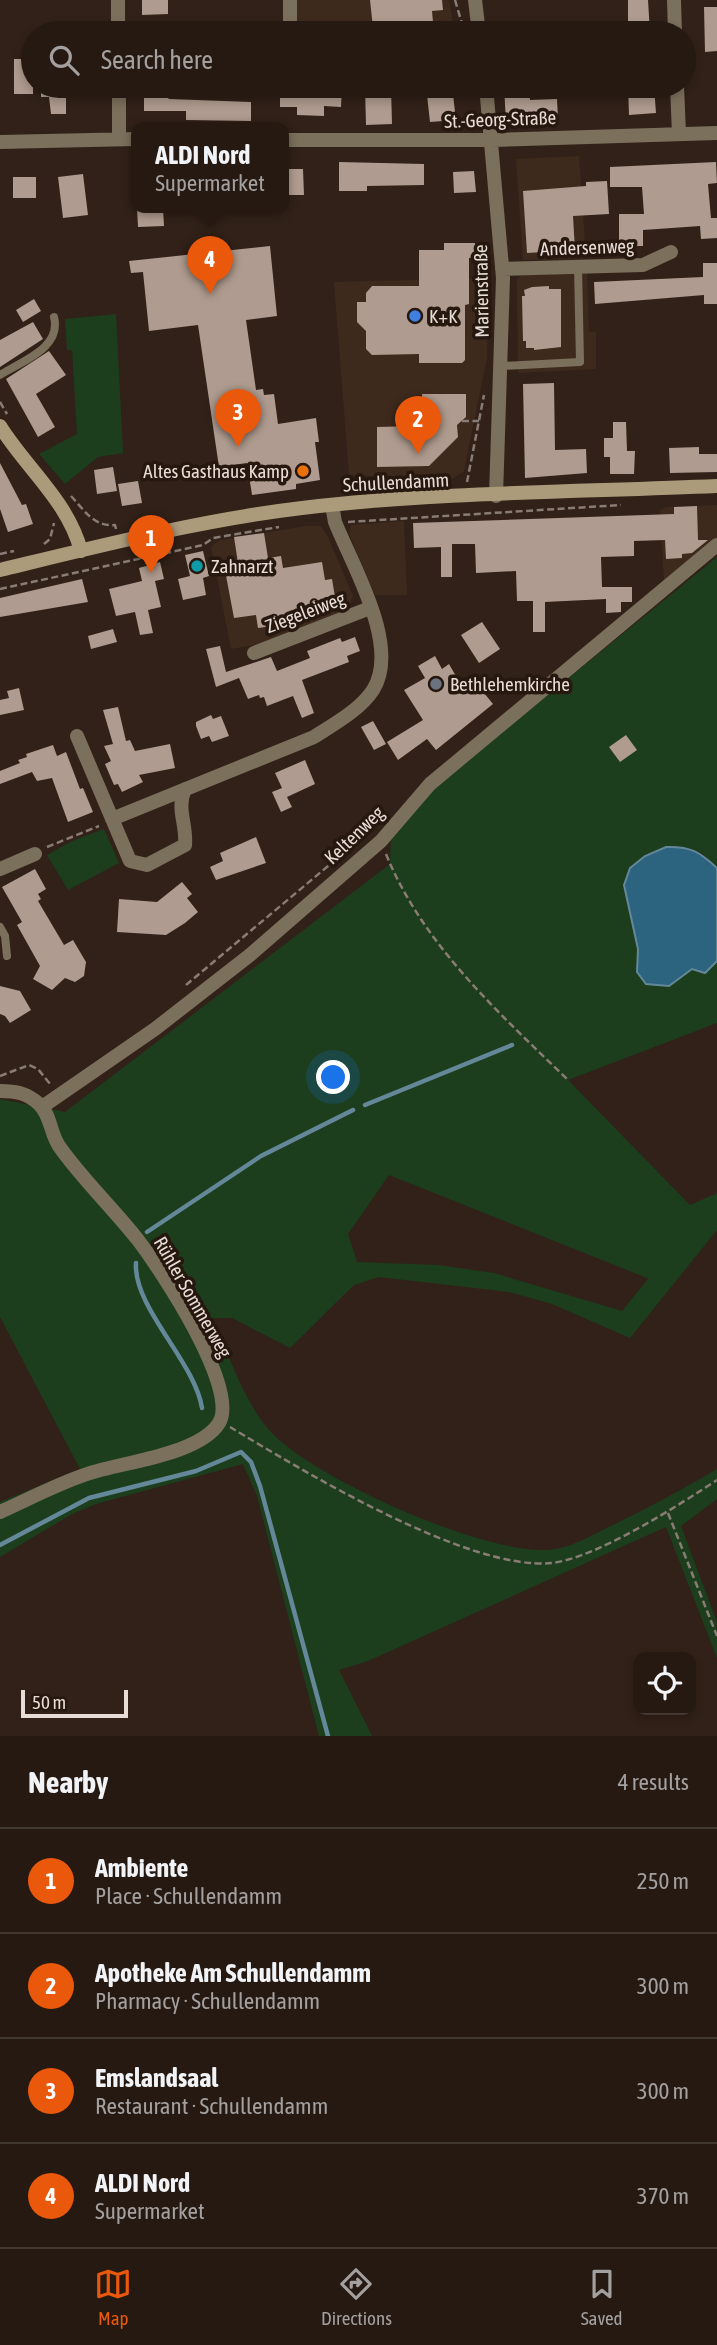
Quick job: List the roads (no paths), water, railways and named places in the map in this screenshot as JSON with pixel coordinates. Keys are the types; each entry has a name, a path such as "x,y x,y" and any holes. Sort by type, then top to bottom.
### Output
{"main road":[{"path":"0,426 62,507 77,534 81,551"},
{"name":"Schullendamm","path":"0,570 240,518 332,505 717,486"}],"street":[{"path":"118,0 118,21"},
{"path":"290,0 290,21"},
{"path":"475,0 478,21"},
{"path":"674,0 675,21"},
{"path":"119,98 119,139"},
{"name":"Marienstraße","path":"487,98 502,269 502,366 496,496"},
{"path":"678,98 679,134"},
{"name":"St.-Georg-Straße","path":"289,140 492,140 717,132"},
{"path":"0,142 131,139"},
{"name":"Andersenweg","path":"502,269 643,265 671,252"},
{"path":"112,819 314,737 364,700 380,674 383,658 379,629 335,522 332,505"},
{"name":"Keltenweg","path":"42,1107 155,1029 250,955 381,841 430,784 717,545"},
{"name":"Ziegeleiweg","path":"254,653 370,608"},
{"path":"77,736 130,861 147,865 185,845 186,835 179,809 185,789"},
{"path":"0,869 35,854"},
{"path":"0,1091 29,1095 42,1107"},
{"name":"Rühler Sommerweg","path":"0,1512 89,1473 192,1444 211,1433 220,1421 223,1393 204,1349 150,1256 58,1145 42,1107"}],"lane":[{"path":"502,366 580,362 578,267"},
{"path":"0,376 53,340 57,328 54,317"},
{"path":"0,927 5,936 7,956"}],"water":[{"path":"666,847 694,851 717,868 717,961 705,973 692,969 669,986 646,984 637,972 638,949 624,885 630,868 645,856"}],"waterway":[{"path":"365,1105 512,1045"},
{"path":"147,1232 261,1156 353,1110"},
{"path":"136,1263 144,1298 188,1372 202,1408"},
{"path":"0,1545 89,1498 196,1471 241,1452 251,1462 260,1486 328,1736"}],"place":[{"name":"ALDI Nord","path":"210,294"},
{"name":"K+K","path":"415,316"},
{"name":"Emslandsaal","path":"238,447"},
{"name":"Apotheke Am Schullendamm","path":"418,454"},
{"name":"Altes Gasthaus Kamp","path":"303,471"},
{"name":"Zahnarzt","path":"197,566"},
{"name":"Ambiente","path":"151,573"},
{"name":"Bethlehemkirche","path":"436,684"}]}
